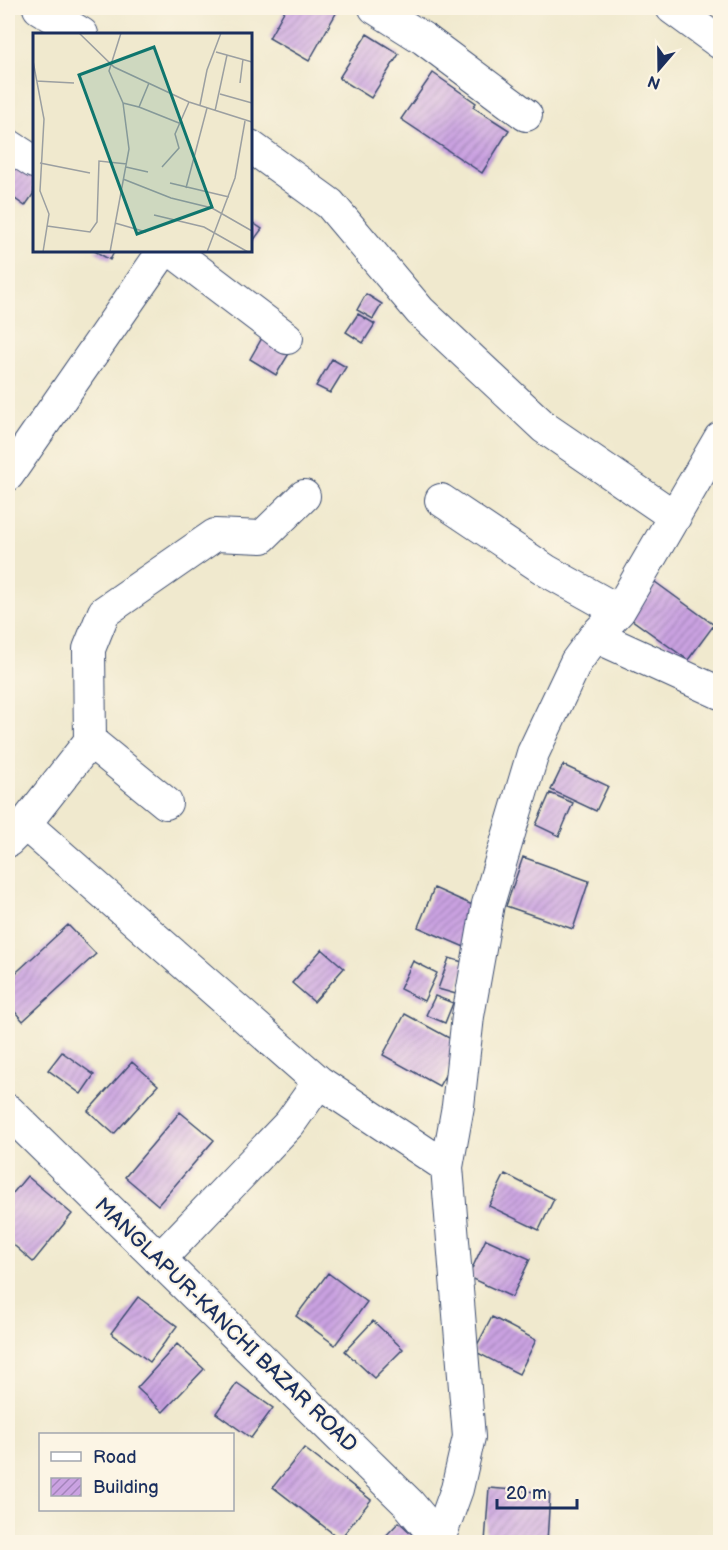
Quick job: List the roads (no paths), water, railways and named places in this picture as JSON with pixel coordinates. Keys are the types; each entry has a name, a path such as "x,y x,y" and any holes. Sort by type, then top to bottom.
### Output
{"street":[{"path":"39,8 80,33"},
{"path":"375,8 424,39 526,115"},
{"path":"672,8 720,43"},
{"path":"8,145 33,161"},
{"path":"252,147 330,204 420,311 545,428 675,517"},
{"path":"8,475 163,252"},
{"path":"174,252 287,338"},
{"path":"439,1542 457,1489 469,1437 447,1167 458,1106 468,1016 489,904 533,753 576,662 595,636 619,611 720,438"},
{"path":"304,496 262,537 215,535 104,612 89,650 90,741 16,833 319,1082 447,1167"},
{"path":"441,500 548,571 619,611"},
{"path":"595,636 720,693"},
{"path":"90,741 166,803"},
{"path":"159,1260 290,1123 319,1082"},
{"name":"MANGLAPUR-KANCHI BAZAR ROAD","path":"8,1111 408,1503 439,1542"}]}
